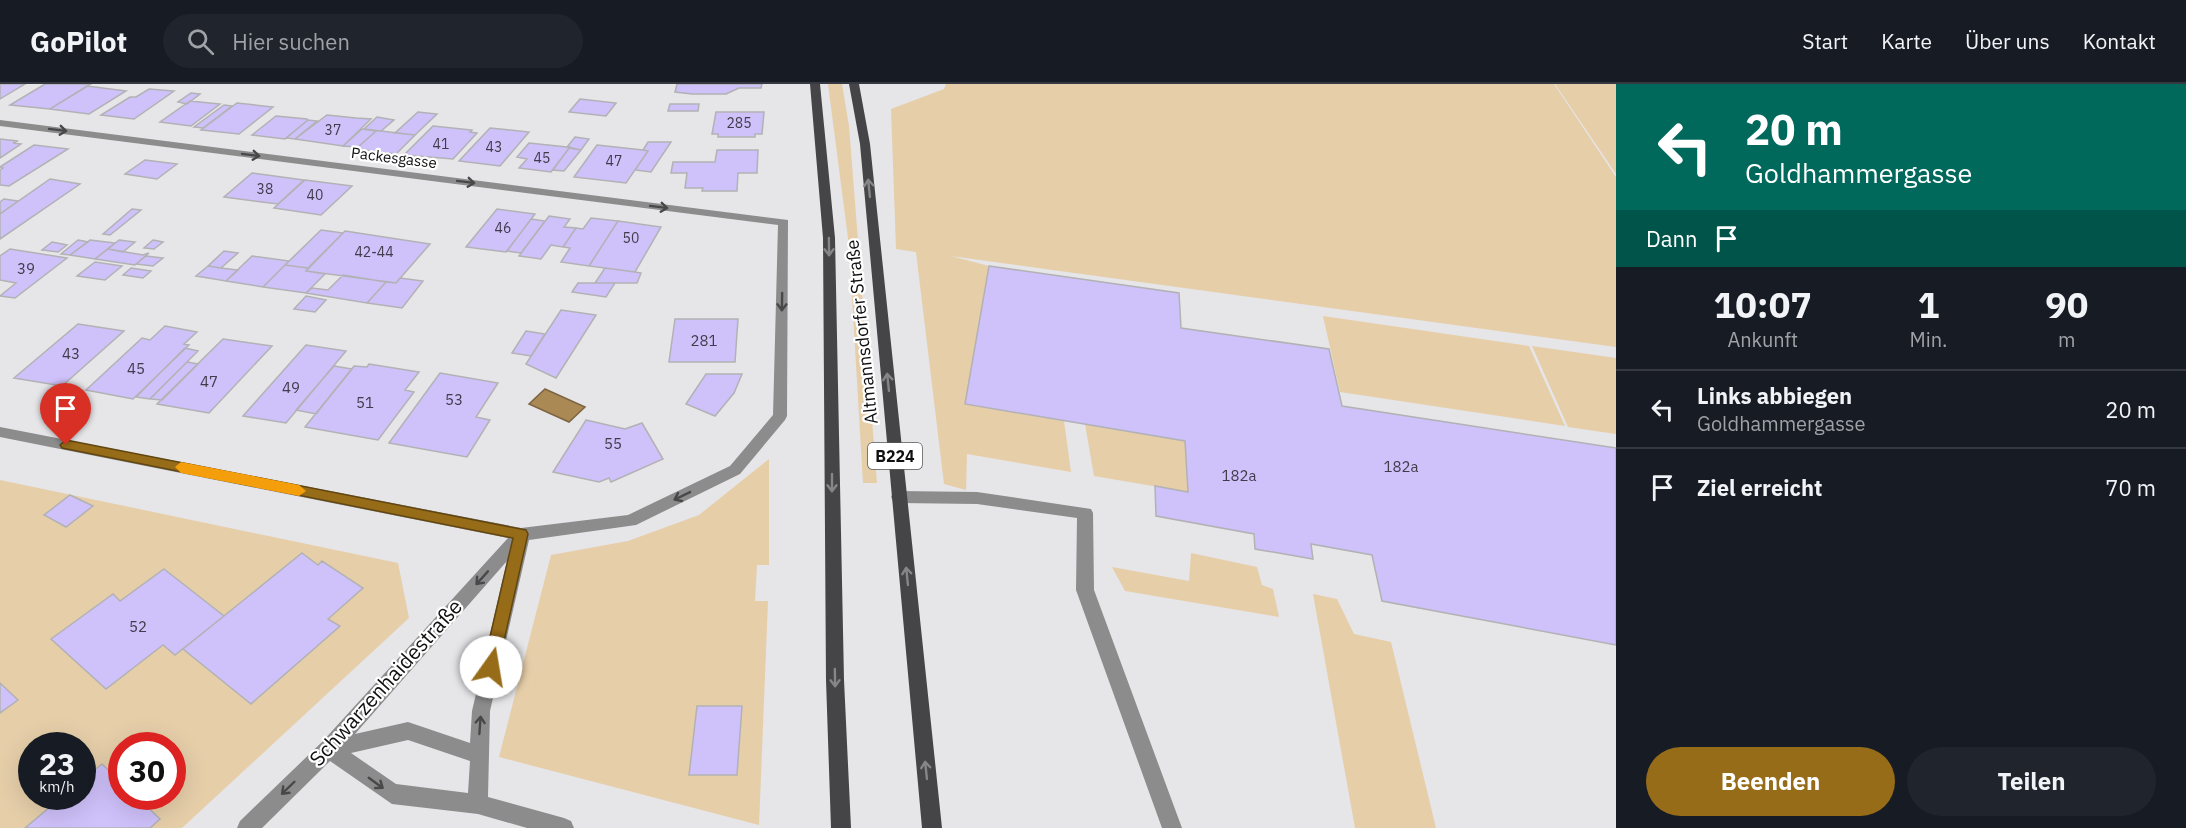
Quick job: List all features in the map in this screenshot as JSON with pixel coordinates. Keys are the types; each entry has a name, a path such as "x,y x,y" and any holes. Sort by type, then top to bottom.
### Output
{"main road":[{"name":"Altmannsdorfer Straße","path":"815,84 829,237 833,606 841,828"},
{"name":"Altmannsdorfer Straße","path":"854,84 865,144 932,828"}],"street":[{"name":"Packesgasse","path":"0,123 784,222 780,416 735,470 630,521 521,534"},
{"path":"0,432 521,534 481,711 478,804"},
{"path":"899,497 976,498 1085,513 1085,590 1172,828"},
{"name":"Schwarzenhaidestraße","path":"247,828 329,749 521,534"},
{"path":"329,749 408,731 478,755"},
{"path":"329,749 392,794 478,804 564,828"}],"shaded area":[{"path":"828,84 842,84 849,126 877,483 863,483 849,246"},
{"path":"946,84 1554,84 1616,177 1616,347 951,256 989,266 965,404 1064,421 1071,472 967,454 966,490 944,484 916,252 896,249 891,109 944,89"},
{"path":"1555,84 1616,84 1616,174"},
{"path":"1323,316 1529,346 1565,426 1340,392"},
{"path":"1532,346 1616,358 1616,434 1568,427"},
{"path":"545,389 585,407 569,422 529,404"},
{"path":"1085,424 1185,441 1188,492 1094,476"},
{"path":"769,459 769,565 757,565 755,601 768,601 759,825 499,757 551,555 628,541 699,515"},
{"path":"0,480 398,563 409,618 182,828 0,828"},
{"path":"1191,553 1257,567 1262,585 1273,589 1279,617 1125,591 1112,567 1189,581"},
{"path":"1313,594 1337,599 1354,634 1391,642 1436,828 1355,828"}],"building":[{"path":"0,84 25,84 0,99"},
{"path":"45,84 91,84 50,109 10,105"},
{"path":"677,84 762,84 761,88 739,88 726,94 692,94 675,92"},
{"path":"87,86 126,91 89,114 50,109"},
{"path":"149,89 174,91 134,119 101,115 130,97 136,97"},
{"path":"191,93 200,94 187,104 178,102"},
{"path":"580,99 616,103 606,116 569,112"},
{"path":"190,101 220,104 191,126 160,122"},
{"path":"237,103 273,107 239,134 201,130"},
{"path":"670,104 699,104 698,111 668,111"},
{"path":"224,105 232,106 203,128 194,127"},
{"path":"418,112 437,114 415,135 395,133"},
{"path":"716,112 764,112 762,134 755,134 755,137 718,137 718,134 712,134"},
{"path":"327,115 371,119 343,146 295,139"},
{"path":"276,116 308,120 285,139 252,135"},
{"path":"377,117 394,120 381,131 364,129"},
{"path":"308,120 317,121 295,139 286,138"},
{"path":"433,126 472,130 470,132 477,133 453,159 404,155"},
{"path":"490,128 529,132 500,166 459,161"},
{"path":"362,129 376,131 358,147 343,146"},
{"path":"376,131 415,135 396,154 356,149"},
{"path":"575,137 589,139 581,150 567,147"},
{"path":"0,139 18,141 13,143 21,144 0,158"},
{"path":"648,142 671,142 651,172 635,170 648,151 643,150"},
{"path":"529,143 570,147 551,172 519,168 527,159 517,157"},
{"path":"34,145 68,149 9,186 0,185 0,170 3,168 0,167"},
{"path":"597,145 648,151 626,183 574,177"},
{"path":"569,148 581,150 564,171 553,170"},
{"path":"717,150 758,150 757,173 738,173 737,191 702,191 703,188 685,188 687,173 671,173 673,162 715,162"},
{"path":"145,160 177,164 157,179 125,174"},
{"path":"252,173 304,180 278,204 224,197"},
{"path":"50,179 80,184 0,239 0,214"},
{"path":"305,180 352,186 321,215 274,208"},
{"path":"4,199 18,201 0,214 0,202"},
{"path":"132,209 141,210 110,235 103,234"},
{"path":"497,209 535,214 506,252 466,247"},
{"path":"549,216 570,219 564,227 576,228 563,247 551,245 541,259 519,256"},
{"path":"591,218 618,221 589,266 561,262 570,248 563,247 576,228 583,229"},
{"path":"531,219 545,221 521,253 507,251"},
{"path":"618,221 661,227 635,272 589,266"},
{"path":"321,230 343,233 308,268 285,265"},
{"path":"345,231 430,244 396,283 306,271"},
{"path":"78,240 88,242 70,255 61,254"},
{"path":"90,240 115,243 95,259 70,255"},
{"path":"119,240 135,242 123,252 108,249"},
{"path":"153,240 163,242 154,249 144,248"},
{"path":"52,242 67,245 58,252 42,250"},
{"path":"10,249 67,258 15,298 0,296 16,283 0,280 0,256"},
{"path":"108,249 143,255 149,253 135,265 95,259"},
{"path":"224,251 238,253 221,268 208,266"},
{"path":"146,256 163,258 153,266 136,264"},
{"path":"252,256 289,261 263,287 226,281"},
{"path":"95,262 122,266 105,280 77,276"},
{"path":"285,265 308,268 306,271 325,274 306,293 263,287"},
{"path":"208,266 238,270 226,281 196,276"},
{"path":"989,266 1179,293 1181,328 1329,349 1342,406 1616,448 1616,645 1382,601 1372,555 1311,544 1313,559 1255,549 1254,534 1156,516 1155,486 1188,492 1185,441 965,404"},
{"path":"131,268 151,271 143,278 123,275"},
{"path":"605,268 641,273 637,283 595,283"},
{"path":"343,275 386,282 367,303 306,293 312,288 328,290"},
{"path":"400,278 423,281 402,308 367,303 386,282 396,283"},
{"path":"578,283 615,283 606,297 572,292"},
{"path":"306,296 326,300 315,312 294,309"},
{"path":"561,310 596,315 556,378 526,364"},
{"path":"675,319 738,319 735,362 669,362"},
{"path":"78,324 124,331 62,386 14,378"},
{"path":"165,326 197,332 184,344 189,345 133,399 86,390 142,338 150,340"},
{"path":"526,331 545,334 531,356 512,353"},
{"path":"223,339 272,346 209,413 157,404"},
{"path":"306,345 346,351 286,423 243,416"},
{"path":"185,348 198,351 150,399 136,397"},
{"path":"187,362 198,364 162,400 150,399"},
{"path":"369,364 419,372 405,390 414,392 378,440 305,427 354,366 367,367"},
{"path":"334,366 352,369 316,414 296,410"},
{"path":"440,373 498,383 476,417 490,420 467,457 389,443"},
{"path":"706,374 742,374 734,393 715,416 686,404"},
{"path":"586,420 625,429 642,423 663,459 611,482 609,478 599,482 553,472"},
{"path":"70,495 93,506 66,527 44,515"},
{"path":"302,553 318,565 322,561 363,588 328,619 340,626 251,704 183,649"},
{"path":"164,569 224,616 175,655 163,645 106,689 51,639 113,594 120,601"},
{"path":"0,683 18,700 0,713"},
{"path":"697,706 742,706 737,775 689,775"},
{"path":"102,764 108,770 108,810 151,810 160,819 150,828 25,828 46,810 96,810 96,769"}],"slow traffic":[{"path":"181,467 299,491"}],"route":[{"path":"66,445 521,534 491,667"}]}
